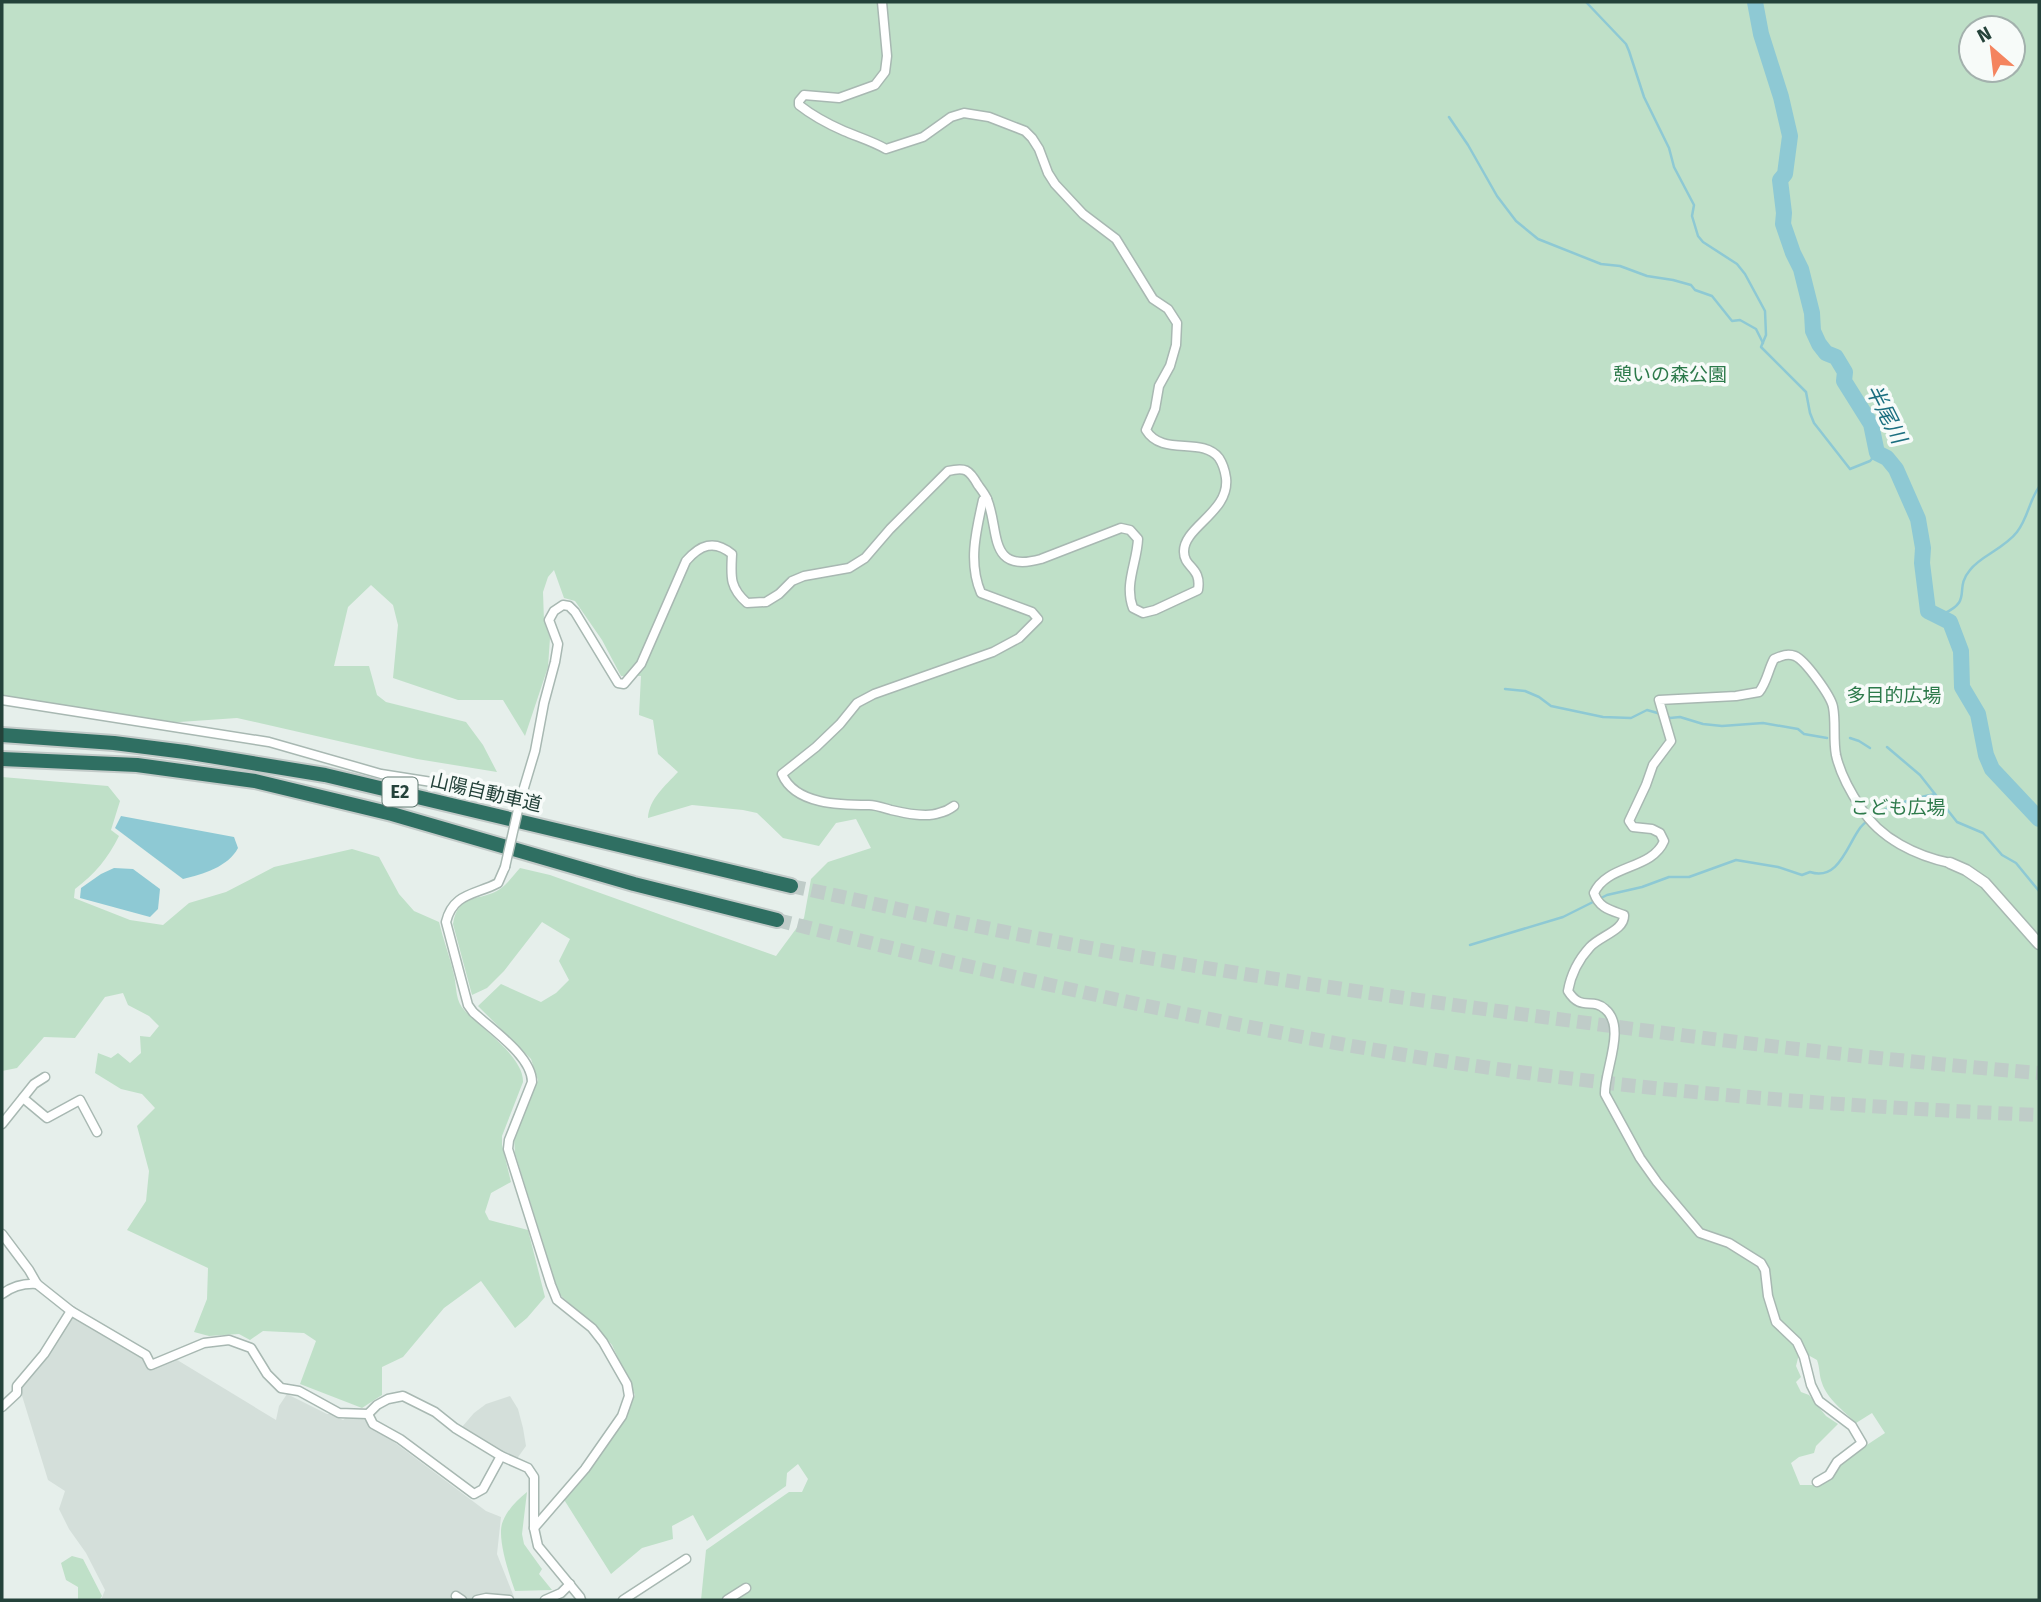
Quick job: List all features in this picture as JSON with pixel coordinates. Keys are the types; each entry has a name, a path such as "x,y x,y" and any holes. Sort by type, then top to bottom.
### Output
{"highway":[{"name":"山陽自動車道","path":"2,735 114,743 325,775 791,886"},
{"name":"E2","path":"2,759 137,765 255,781 392,814 634,884 777,920"}],"street":[{"path":"534,1528 585,1469 622,1416 629,1396 627,1384 603,1342 592,1328 557,1300 551,1285 508,1149 532,1082 532,1074 524,1059 473,1012 468,1004 446,922 449,909 457,900 498,883 505,867 555,662 558,644 549,620 554,611 563,605 569,606 575,612 618,683 624,684 641,664 686,561 696,550 710,545 724,547 732,554 731,577 735,593 747,603 766,602 792,581 804,576 849,568 865,558 948,471 959,468 968,471 987,499 1000,551 1012,561 1029,562 1121,528 1130,530 1138,539 1138,552 1130,579 1130,599 1133,608 1143,613 1198,590 1200,580 1196,571 1185,560 1186,542 1217,507 1224,495 1226,484 1222,461 1215,453 1158,443 1146,430 1156,409 1159,386 1170,366 1176,345 1177,323 1168,309 1153,299 1116,239 1083,214 1055,184 1032,138 1025,131 989,117 964,113 951,117 923,137 886,149 812,115 799,105 804,95 839,98 875,85 885,72 887,56 882,2"},
{"path":"954,806 937,814 905,813 869,805 835,804 798,794 786,784 782,774 816,747 857,703 874,694 993,652 1019,638 1038,619 1032,612 981,593 974,559 983,500 987,499"},
{"path":"1818,1482 1829,1475 1837,1462 1862,1443 1852,1426 1819,1401 1797,1342 1776,1322 1770,1308 1765,1270 1761,1263 1730,1243 1700,1233 1640,1158 1605,1094 1604,1083 1614,1049 1615,1032 1611,1017 1605,1009 1594,1004 1579,1003 1568,991 1578,962 1592,945 1620,928 1625,921 1624,915 1602,907 1596,901 1594,893 1598,884 1660,850 1664,841 1660,833 1652,829 1633,827 1629,821 1653,765 1671,741 1659,699 1750,695 1759,692 1774,659 1784,654 1796,656 1832,702 1836,754 1846,780 1865,815 1899,845 1930,859 1966,870 1985,883 2039,944"},
{"path":"2,701 269,742 381,774 520,798"},
{"path":"2,1124 34,1084 44,1077"},
{"path":"23,1098 47,1118 80,1100 97,1132"},
{"path":"2,1234 37,1284 71,1311 146,1355 151,1364 204,1343 229,1340 251,1348 267,1374 281,1388 299,1391 338,1413 368,1414 388,1399 403,1396 435,1412 455,1428 501,1456 528,1468 534,1478 534,1528 538,1546 581,1600"},
{"path":"2,1294 11,1287 27,1283 37,1284"},
{"path":"2,1407 17,1393 17,1386 44,1354 71,1311"},
{"path":"368,1414 373,1424 400,1439 474,1494 483,1489 501,1456"},
{"path":"623,1600 686,1559"},
{"path":"545,1600 561,1593 570,1584"},
{"path":"727,1600 746,1588"},
{"path":"477,1600 509,1600"}],"shaded area":[{"path":"73,1316 145,1357 147,1363 169,1355 276,1420 279,1406 287,1394 343,1420 347,1417 362,1418 486,1511 501,1517 497,1554 514,1597 488,1595 485,1600 101,1600 105,1590 59,1509 65,1491 48,1480 19,1386"},
{"path":"510,1396 518,1409 526,1446 516,1460 462,1427 486,1404"}],"green space":[{"path":"2,2 2039,2 2039,1600 734,1600 749,1590 745,1584 721,1600 701,1600 706,1550 789,1492 802,1492 808,1479 798,1464 787,1473 786,1486 707,1541 693,1515 672,1526 673,1539 642,1548 611,1574 563,1498 628,1411 635,1395 612,1345 559,1294 515,1153 514,1138 538,1080 531,1059 478,1006 501,984 541,1002 556,993 569,980 559,961 570,939 542,922 504,971 487,988 472,995 453,924 456,914 465,902 500,889 520,868 550,875 776,956 804,918 811,879 828,862 871,848 856,819 836,823 819,846 783,838 757,813 743,810 692,805 648,818 651,805 678,772 658,754 653,720 639,715 641,676 621,676 602,640 575,601 564,598 554,570 548,577 543,592 544,621 550,638 548,667 525,736 503,700 458,700 393,678 398,625 393,605 371,585 348,607 334,666 369,666 377,695 386,702 466,722 483,745 497,772 417,759 237,718 165,723 2,699","holes":["1799,1354 1817,1360 1824,1389 1836,1404 1856,1423 1872,1413 1885,1433 1838,1464 1819,1485 1800,1485 1791,1463 1799,1457 1814,1453 1816,1446 1838,1424 1826,1416 1809,1395 1801,1392 1796,1382 1801,1377 1796,1366"]},
{"path":"2,777 108,786 120,801 111,830 119,836 100,865 75,889 74,898 130,920 163,925 189,903 226,892 274,867 352,849 379,857 399,894 414,911 439,922 459,1003 509,1053 521,1072 523,1082 502,1136 511,1182 491,1193 485,1212 489,1220 528,1230 545,1297 527,1318 515,1328 481,1281 444,1308 403,1357 382,1367 382,1395 362,1408 300,1384 316,1341 304,1333 263,1331 250,1340 239,1334 209,1336 194,1332 207,1299 208,1268 127,1230 146,1201 149,1171 137,1126 155,1108 142,1094 121,1089 95,1073 98,1053 111,1058 118,1053 130,1063 141,1053 140,1036 150,1037 159,1026 149,1016 128,1005 123,993 105,997 75,1038 44,1037 17,1068 2,1071"},
{"path":"527,1492 522,1534 524,1544 542,1569 539,1574 552,1590 515,1591 504,1555 501,1536 503,1521 513,1505"},
{"path":"72,1556 83,1559 102,1596 99,1600 78,1600 78,1587 66,1580 61,1563"}],"water":[{"path":"121,816 234,837 238,848 234,855 221,865 183,879 115,828"},
{"path":"114,868 133,869 160,889 158,909 150,917 80,898 81,888"}],"waterway":[{"path":"1586,2 1626,44 1644,97 1669,148 1674,167 1694,205 1692,216 1698,236 1737,264 1765,311 1766,335 1761,347 1806,392 1814,423 1850,469 1870,461 1877,453"},
{"name":"半尾川","path":"1755,2 1761,34 1790,136 1785,174 1780,180 1783,224 1801,269 1812,313 1813,331 1826,353 1836,357 1845,372 1844,381 1871,424 1877,453 1887,458 1896,469 1918,519 1928,611 1950,622 1961,651 1962,687 1978,714 1986,755 1992,769 2039,819"},
{"path":"1449,117 1497,196 1516,221 1538,239 1601,264 1620,266 1647,276 1691,285 1695,290 1712,296 1732,321 1740,320 1756,329 1763,343"},
{"path":"1944,618 1943,614 1961,599 1963,583 1970,570 2017,532 2039,487"},
{"path":"1505,689 1525,691 1551,706 1603,717 1631,718 1647,710 1661,714"},
{"path":"1667,716 1722,726 1763,723 1798,729 1804,734 1827,738"},
{"path":"1850,738 1870,748"},
{"path":"1887,747 1920,775 1957,822 1983,833 2002,855 2016,863 2039,891"},
{"path":"1470,945 1563,917 1607,895 1669,877 1689,877 1736,860 1778,867 1802,875 1827,872 1840,862 1859,829 1869,819 1896,805 1935,794"}],"tunnel":[{"path":"791,886 1062,943 1328,987 1719,1040 2039,1073"},
{"path":"777,920 1009,976 1165,1010 1399,1054 1558,1077 1718,1094 1879,1107 2039,1115"}],"park label":[{"name":"憩いの森公園","path":"1670,374"},
{"name":"多目的広場","path":"1894,695"},
{"name":"こども広場","path":"1898,807"}]}
